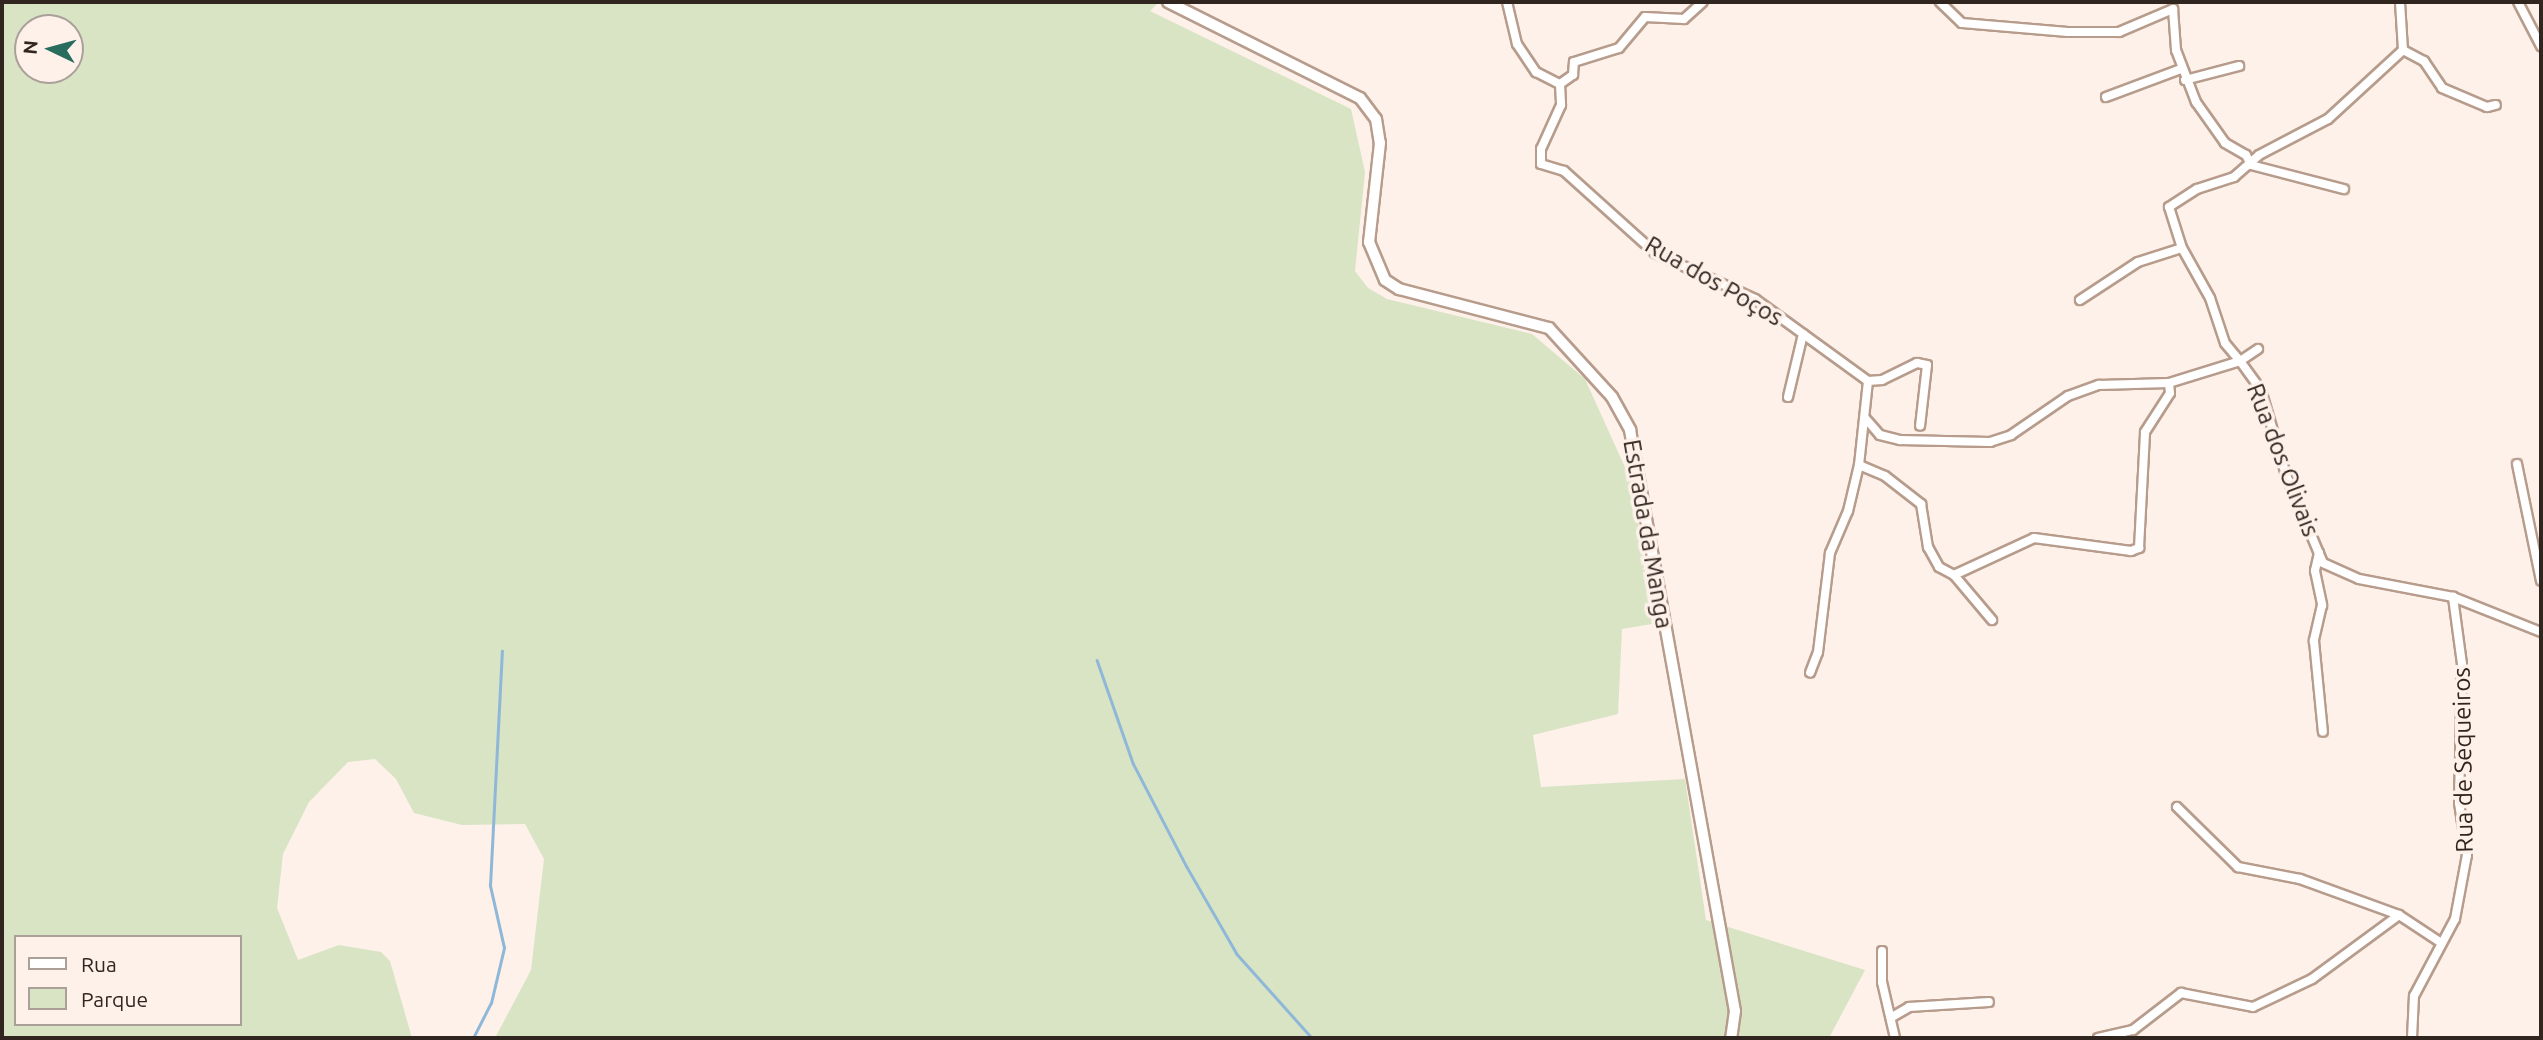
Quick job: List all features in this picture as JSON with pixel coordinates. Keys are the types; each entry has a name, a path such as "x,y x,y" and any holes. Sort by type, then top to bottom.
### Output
{"street":[{"name":"Estrada da Manga","path":"1168,2 1360,99 1376,119 1380,143 1368,242 1385,280 1399,289 1549,328 1612,397 1630,430 1735,1011 1731,1038"},
{"path":"1507,2 1517,44 1536,72 1560,84 1573,75 1574,62 1619,48 1645,17 1684,19 1703,2"},
{"path":"1940,2 1962,23 2068,32 2119,32 2176,5 2181,69 2185,80 2225,143 2246,155 2250,165"},
{"path":"2400,2 2403,50"},
{"path":"2518,2 2541,47"},
{"path":"2403,50 2424,61 2442,88 2487,107 2496,105"},
{"path":"2258,349 2240,361 2225,343 2210,298 2182,248 2169,207 2197,189 2234,177 2259,155 2328,119 2403,50"},
{"path":"2185,80 2239,66"},
{"path":"2106,97 2181,69"},
{"name":"Rua dos Poços","path":"1560,84 1561,105 1541,149 1541,164 1564,171 1656,253 1755,299 1868,381"},
{"path":"2250,165 2344,189"},
{"path":"2080,300 2138,262 2182,248"},
{"path":"1788,397 1803,334"},
{"name":"Rua dos Olivais","path":"1866,419 1880,435 1900,440 1990,442 2011,435 2068,396 2099,385 2169,383 2240,361 2261,390 2286,475 2323,563 2359,579 2453,597 2541,632"},
{"path":"1810,673 1818,652 1830,553 1848,511 1859,465 1868,381 1882,380 1917,363 1927,365 1920,426"},
{"path":"1954,575 2034,538 2131,551 2139,548 2145,432 2170,393 2169,383"},
{"path":"2517,464 2541,581"},
{"path":"1859,465 1885,476 1921,504 1928,547 1939,567 1954,575 1992,620"},
{"path":"2319,553 2315,571 2322,605 2314,641 2323,732"},
{"name":"Rua de Sequeiros","path":"2412,1038 2414,996 2440,942 2455,919 2467,855 2459,803 2462,664 2453,597"},
{"path":"2177,807 2238,867 2300,879 2399,915 2440,942"},
{"path":"2098,1038 2133,1030 2181,993 2253,1007 2312,979 2399,915"},
{"path":"1882,951 1882,982 1895,1038"},
{"path":"1892,1017 1909,1007 1989,1002"}],"green space":[{"path":"2,2 1159,2 1150,11 1351,109 1365,172 1355,271 1368,288 1387,299 1532,334 1585,379 1633,485 1652,624 1622,629 1618,714 1533,735 1541,787 1685,779 1706,920 1865,970 1829,1038 495,1038 531,970 544,859 525,824 462,825 414,813 396,779 375,759 348,762 309,802 283,854 277,908 298,960 339,945 381,952 390,961 412,1038 2,1038"}],"waterway":[{"path":"473,1038 491,1003 504,948 490,886 502,651"},
{"path":"1097,660 1133,763 1187,867 1237,954 1312,1038"}]}
